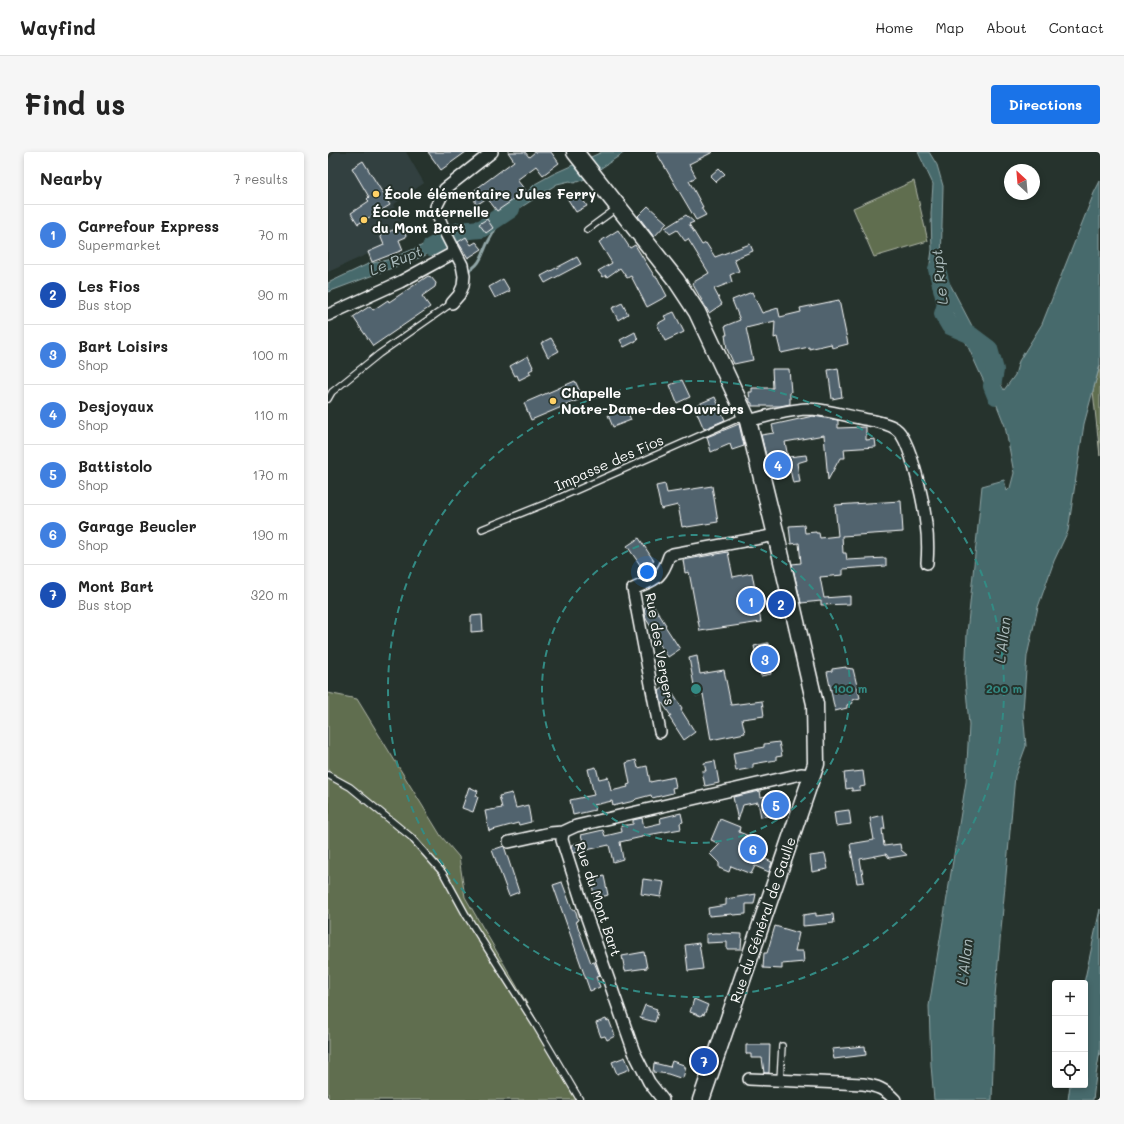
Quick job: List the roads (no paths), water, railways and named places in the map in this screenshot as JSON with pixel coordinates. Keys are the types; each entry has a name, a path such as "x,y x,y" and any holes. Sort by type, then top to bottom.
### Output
{"main road":[{"name":"Rue du Général de Gaulle","path":"576,154 676,280 697,312 746,419 776,535 815,704 816,764 701,1100"}],"street":[{"path":"452,303 459,295 463,286 464,276 462,266 444,230 436,211 436,207 445,189 492,152"},
{"path":"328,315 400,282 453,248"},
{"path":"746,419 808,409 823,410 882,423 897,429 905,440 923,501 928,551 927,563"},
{"name":"Rue des Vergers","path":"660,732 633,588 657,578 663,572 669,556 673,554 776,535"},
{"name":"Rue du Mont Bart","path":"663,1100 649,1082 634,1052 587,918 562,840 562,832 576,826 802,774 812,775"},
{"path":"509,842 550,833 562,832"},
{"path":"749,1079 863,1084 878,1087 887,1092 895,1100"}],"lane":[{"path":"587,230 618,207"},
{"path":"328,399 332,392 379,354 452,303"},
{"name":"Impasse des Fios","path":"482,529 746,419"},
{"path":"328,775 350,786 411,837 443,874 466,915 580,1100"},
{"path":"780,1080 782,1046"}],"water":[{"path":"602,152 625,152 585,179 574,183 570,181 557,184 493,228 487,219 503,211 535,184 553,174"},
{"name":"L'Allan","path":"918,152 929,152 937,165 943,186 941,267 1004,390 1015,375 1019,361 1042,324 1100,181 1100,365 1084,424 1068,531 1054,561 1038,607 1027,656 1023,711 1026,746 1015,776 995,996 992,1100 934,1100 929,1006 966,782 969,725 965,678 967,633 982,486 1004,480 1007,491 1010,488 1014,473 1005,426 996,403 984,382 944,294 933,278 930,264 932,250 931,214 933,184"},
{"path":"443,234 446,241 445,244 424,256 328,292 328,283 368,264 387,260 419,247"},
{"path":"1100,909 1100,1051 1093,1100 1068,1100 1070,1088 1088,1088 1088,980 1085,980"}],"waterway":[{"name":"Le Rupt","path":"431,247 459,231 481,229 511,209"},
{"path":"467,271 475,266 480,260 498,221"},
{"name":"Le Rupt","path":"937,269 946,304 943,314 950,326 969,334 989,349 995,370 992,386 996,396"}],"place":[{"name":"École élémentaire Jules Ferry","path":"376,194"},
{"name":"École maternelle du Mont Bart","path":"364,220"},
{"name":"Chapelle Notre-Dame-des-Ouvriers","path":"553,401"},
{"name":"Desjoyaux","path":"778,465"},
{"name":"Carrefour Express","path":"751,601"},
{"name":"Les Fios","path":"781,604"},
{"name":"Bart Loisirs","path":"765,659"},
{"name":"Battistolo","path":"776,805"},
{"name":"Garage Beucler","path":"753,849"},
{"name":"Mont Bart","path":"704,1061"}]}
